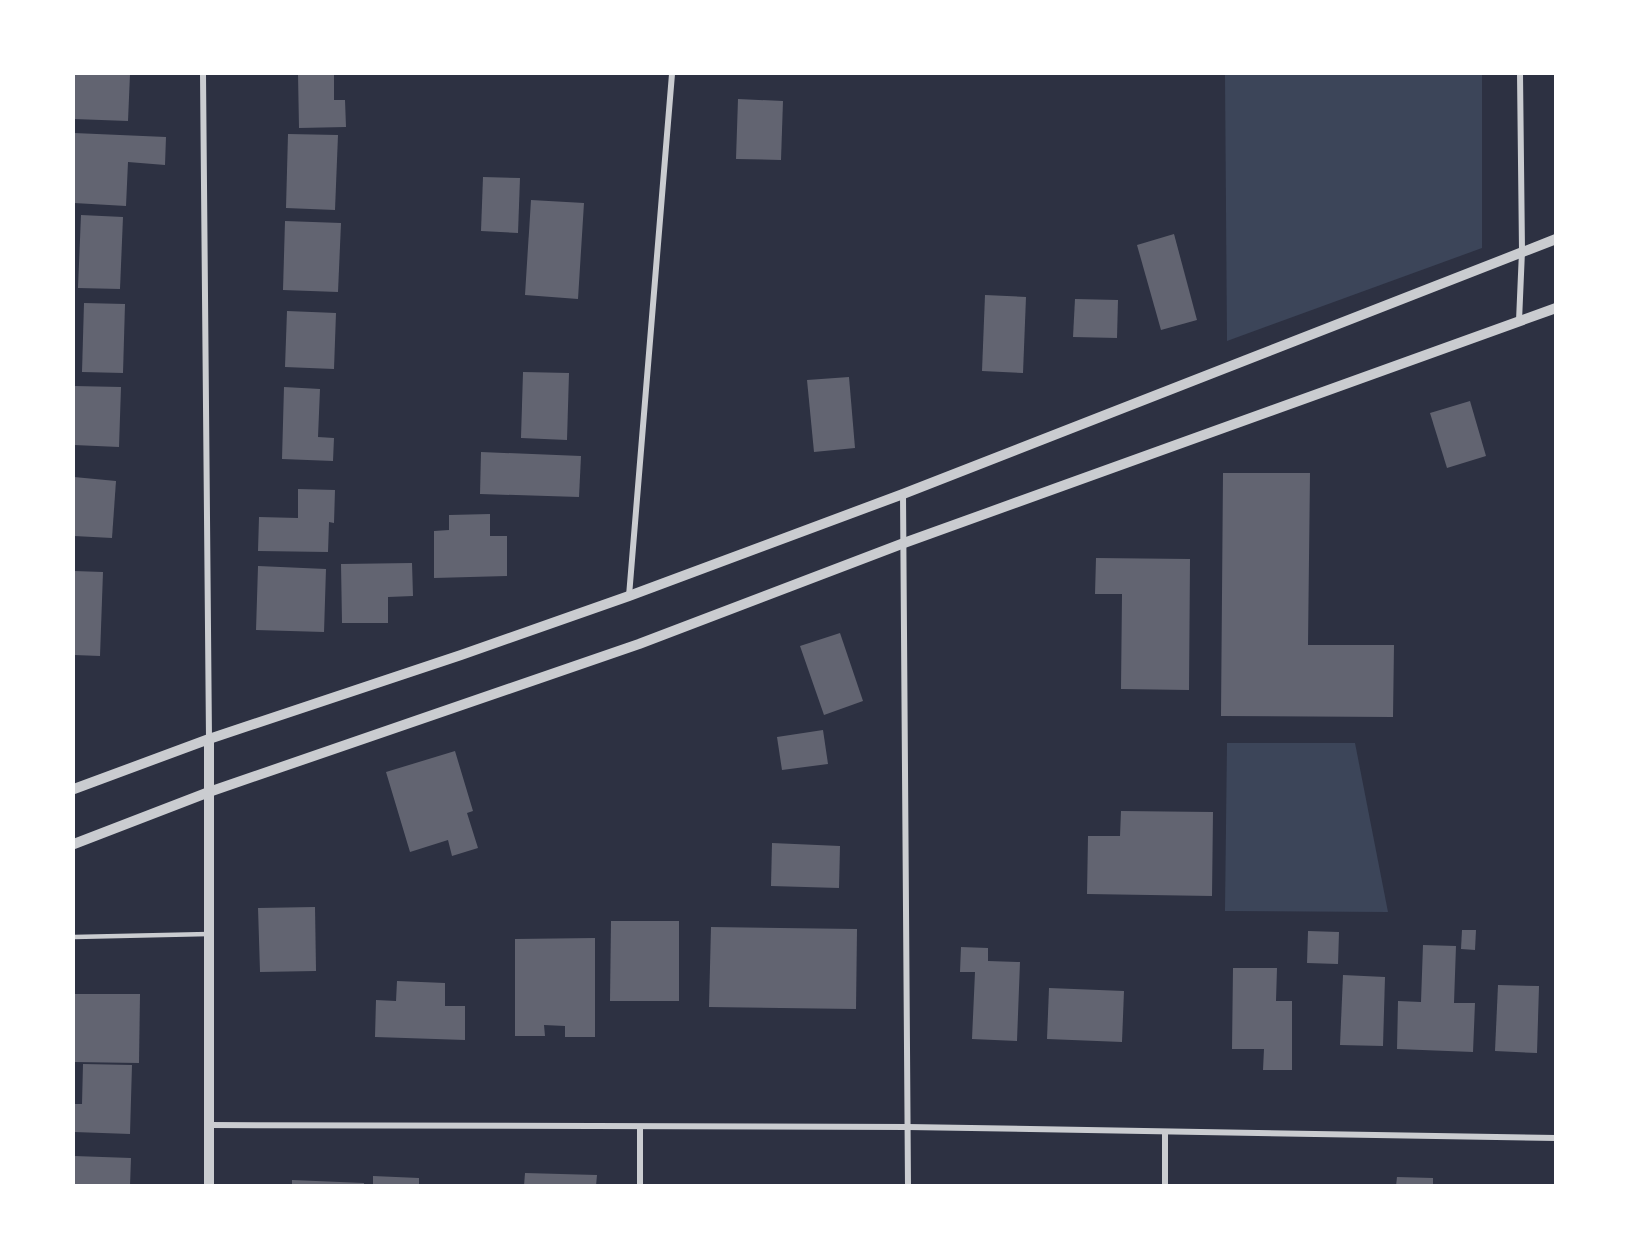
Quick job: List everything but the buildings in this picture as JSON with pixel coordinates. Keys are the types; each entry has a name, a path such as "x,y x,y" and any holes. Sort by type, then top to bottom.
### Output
{"street":[{"path":"203,74 209,739 209,1185"},
{"path":"629,596 672,74"},
{"path":"1519,321 1522,250 1520,74"},
{"path":"74,789 209,739 629,596 903,494 1522,250 1556,239"},
{"path":"74,844 209,792 639,644 904,543 1556,308"},
{"path":"903,494 908,1185"},
{"path":"210,1125 908,1127 1556,1138"},
{"path":"640,1127 640,1185"},
{"path":"1165,1131 1165,1185"}],"lane":[{"path":"74,937 209,934"}],"shaded area":[{"path":"1225,74 1482,74 1482,248 1227,341"},
{"path":"1227,743 1355,743 1388,912 1225,911"}]}
